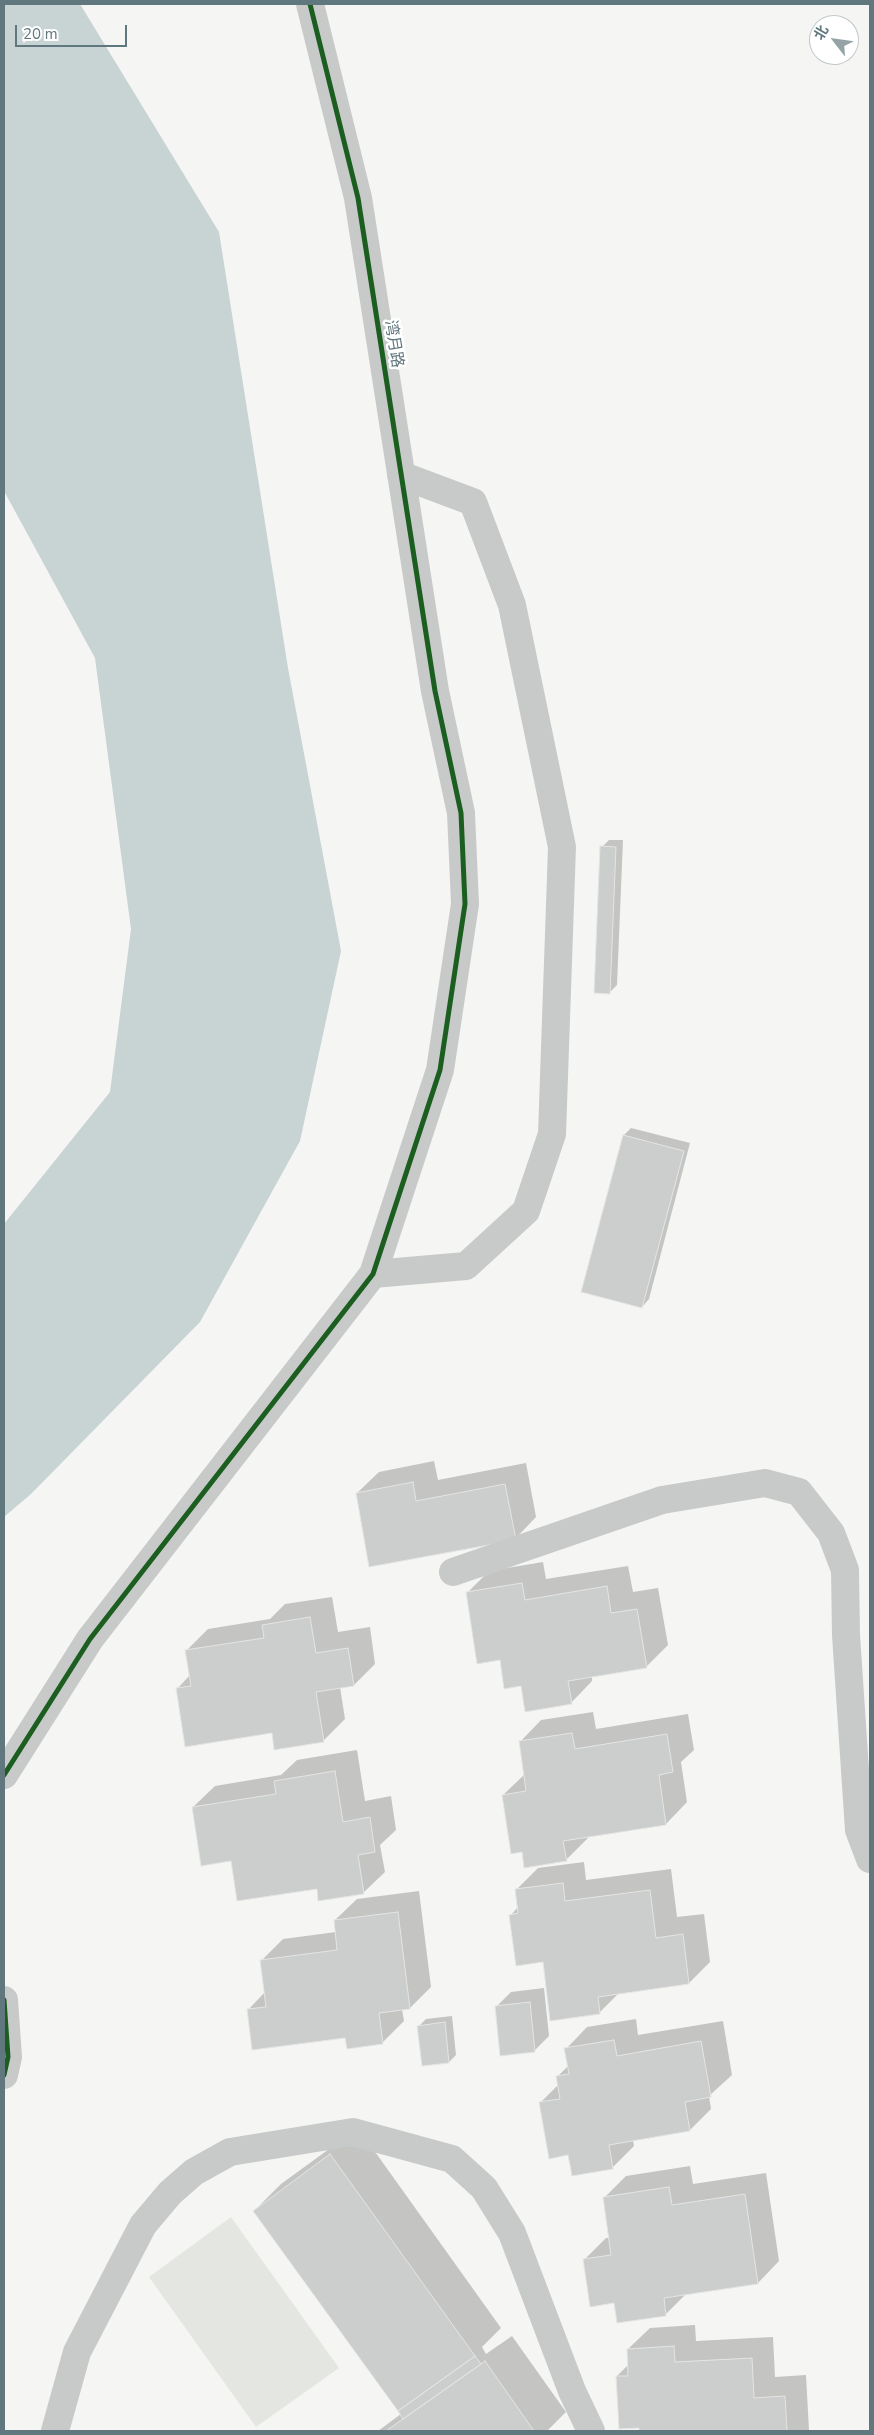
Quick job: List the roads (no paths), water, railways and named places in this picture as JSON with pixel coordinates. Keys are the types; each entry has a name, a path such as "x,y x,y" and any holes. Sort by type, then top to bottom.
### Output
{"street":[{"name":"湾月路","path":"4,1774 90,1639 373,1274 440,1070 465,904 461,813 435,691 358,198 310,4"},
{"path":"373,1274 466,1266 526,1211 552,1134 562,847 512,605 473,502 401,475"},
{"path":"453,1572 662,1500 765,1483 799,1492 830,1533 846,1570 846,1635 859,1830 870,1859"},
{"path":"4,2000 8,2057 4,2074"},
{"path":"55,2431 77,2352 143,2225 170,2192 194,2172 230,2152 353,2132 452,2158 484,2188 512,2233 572,2391 591,2431"}]}
